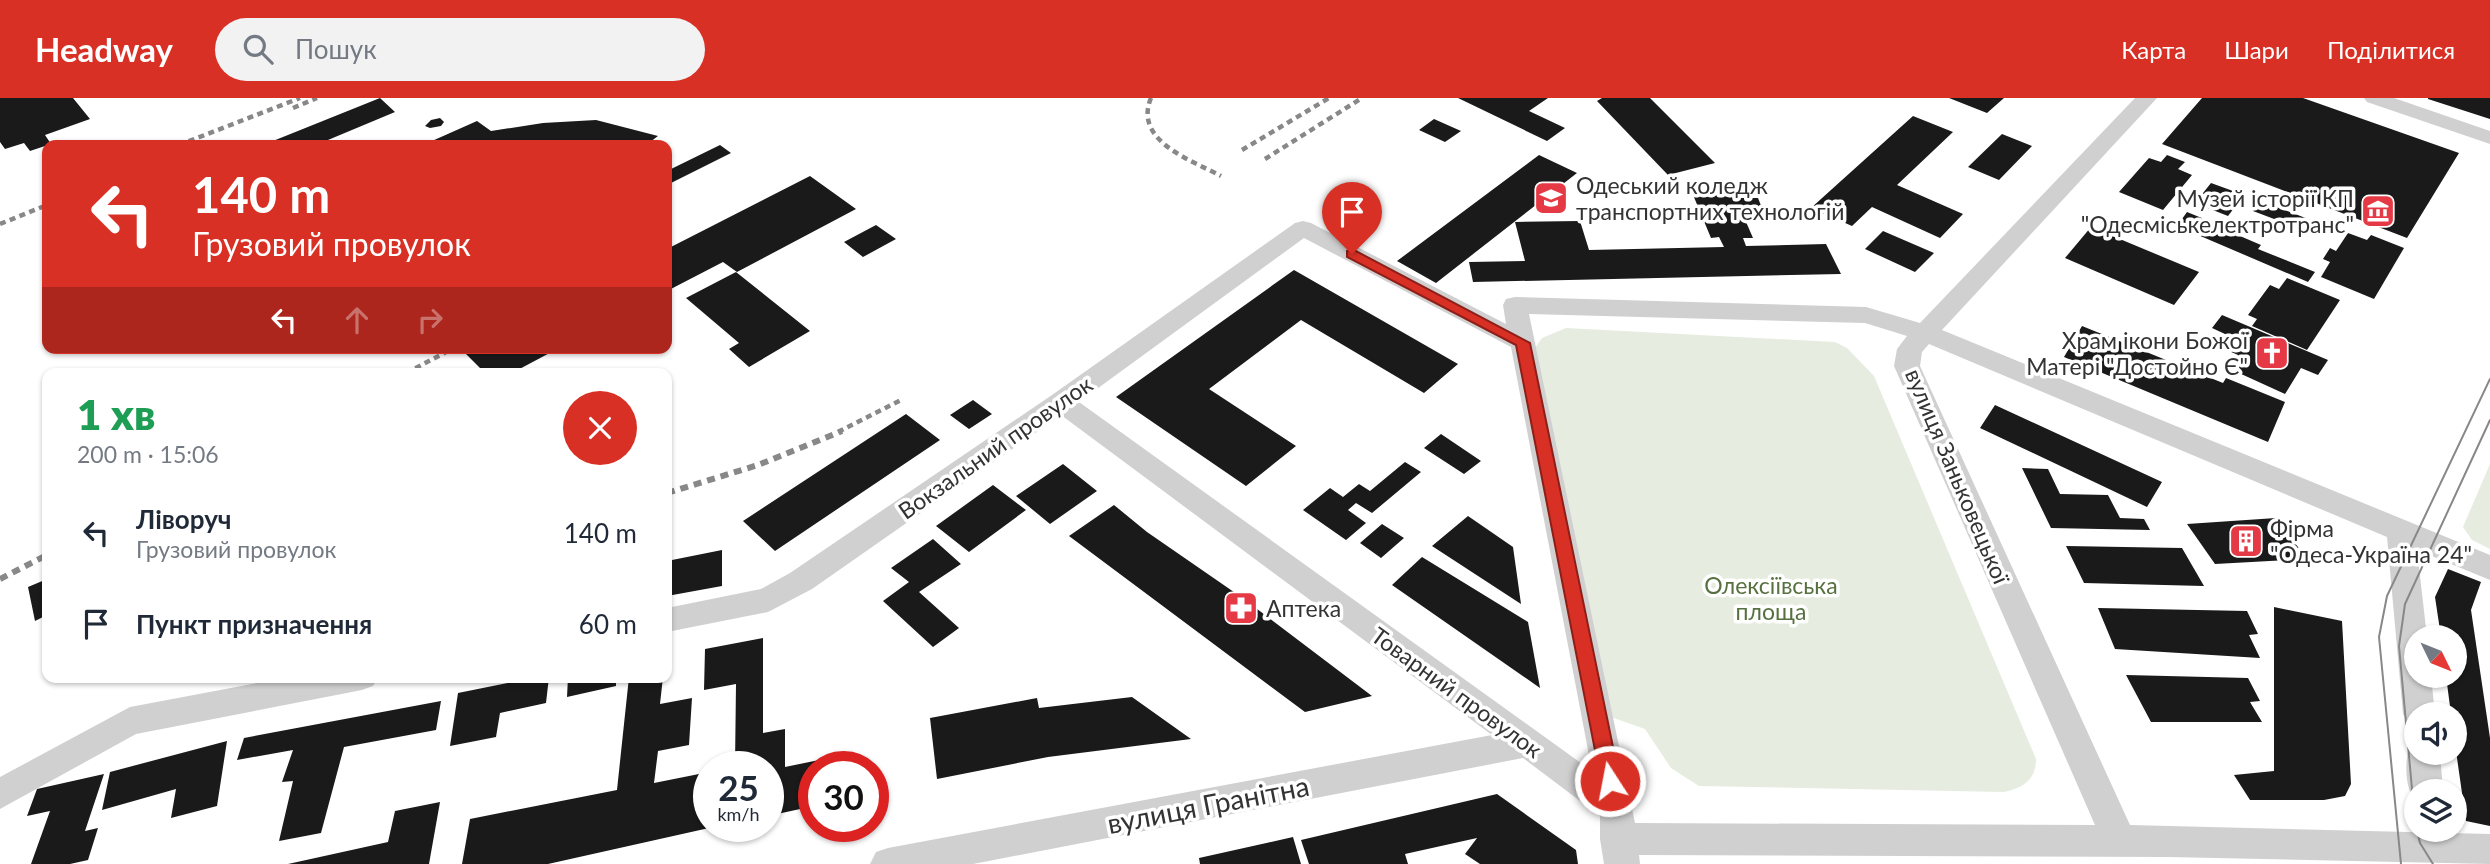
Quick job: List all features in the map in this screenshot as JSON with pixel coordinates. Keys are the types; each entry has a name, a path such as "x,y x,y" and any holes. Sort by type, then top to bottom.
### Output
{"street":[{"name":"вулиця Заньковецької","path":"2119,840 1907,366 1910,349 2147,98"},
{"path":"2374,98 2490,138"},
{"name":"Вокзальний провулок","path":"672,619 768,600 801,582 1060,402 1303,228 1523,343"},
{"path":"2490,568 1926,333 1866,315 1515,305 1618,837 2119,840 2490,850"},
{"name":"Товарний провулок","path":"1060,402 1528,743 1618,837"},
{"path":"2401,532 2418,702"},
{"path":"0,794 130,721 330,683"},
{"name":"вулиця Гранітна","path":"888,864 1528,743"}],"green space":[{"name":"Олексіївська площа","path":"1566,328 1835,342 1847,348 1874,376 2036,759 2031,778 2017,788 2004,792 1699,786 1671,768 1645,729 1611,717 1532,352 1542,338"},
{"path":"2490,464 2490,549 2472,540 2463,527"}],"building":[{"path":"0,98 73,98 90,119 45,135 48,140 42,140 42,147 30,151 24,143 5,149 0,142"},
{"path":"380,98 395,112 328,140 275,140"},
{"path":"1458,98 1548,98 1529,111 1565,128 1547,141"},
{"path":"1602,98 1650,98 1715,163 1668,175 1597,101"},
{"path":"1949,98 2004,98 1987,113"},
{"path":"2202,98 2303,98 2459,153 2407,238 2162,144"},
{"path":"2490,98 2490,119 2428,99"},
{"path":"1913,116 1953,132 1897,185 1963,214 1940,238 1872,207 1852,226 1811,208"},
{"path":"440,118 444,122 441,126 425,126 431,120"},
{"path":"1434,119 1461,131 1445,142 1419,130"},
{"path":"596,120 658,136 653,140 434,140 477,121 491,131 543,123"},
{"path":"2002,134 2032,146 1999,180 1968,167"},
{"path":"720,145 731,153 672,182 672,169"},
{"path":"1539,155 1577,173 1436,283 1397,261"},
{"path":"2167,155 2185,162 2178,169 2192,175 2163,210 2119,192 2149,158 2161,162"},
{"path":"810,176 856,209 737,272 723,262 672,288 672,246"},
{"path":"2211,183 2244,195 2228,216 2195,203"},
{"path":"1735,189 1739,198 1758,198 1762,208 1740,208 1753,238 1743,238 1746,246 1826,244 1841,274 1473,282 1469,262 1525,261 1515,222 1580,221 1589,250 1724,247 1719,237 1711,238 1691,190"},
{"path":"2261,201 2316,222 2308,232 2253,211"},
{"path":"2187,212 2241,234 2240,236 2261,245 2258,249 2315,272 2308,282 2177,226"},
{"path":"876,225 896,239 863,257 844,242"},
{"path":"2091,227 2199,272 2174,305 2065,258"},
{"path":"1883,231 1934,253 1915,272 1865,249"},
{"path":"2348,233 2367,240 2371,235 2404,248 2374,299 2321,277 2330,262 2323,259 2330,248 2336,251"},
{"path":"1294,270 1458,364 1424,393 1301,320 1209,389 1296,446 1246,486 1116,397"},
{"path":"736,272 810,331 749,367 729,349 739,343 686,298"},
{"path":"2287,278 2340,300 2307,350 2252,326 2257,319 2248,315 2270,285 2279,289"},
{"name":"Храм ікони Божої Матері \"Достойно Є\"","path":"2222,315 2328,360 2318,375 2301,368 2285,394 2228,368 2238,355 2229,351 2238,340 2212,328"},
{"path":"2082,326 2223,383 2226,378 2285,402 2268,442 2064,357"},
{"path":"466,354 548,354 521,368 480,368"},
{"path":"973,400 992,414 969,429 950,415"},
{"path":"1995,405 2162,482 2147,507 1980,428"},
{"path":"906,414 940,440 775,551 743,521"},
{"path":"1441,434 1481,461 1464,474 1424,448"},
{"path":"1405,462 1421,472 1372,513 1356,503 1348,510 1366,523 1346,540 1303,510 1330,488 1343,497 1359,484 1370,491"},
{"path":"1063,464 1097,491 1050,524 1016,496"},
{"path":"2022,468 2048,469 2060,494 2108,495 2120,518 2144,519 2150,530 2051,528"},
{"path":"993,485 1026,510 969,552 936,526"},
{"path":"1114,505 1372,696 1305,712 1069,536"},
{"path":"1468,516 1513,547 1521,604 1432,546"},
{"name":"Фірма \"Одеса-Україна 24\"","path":"2276,518 2307,559 2215,564 2187,524"},
{"path":"1382,524 1404,538 1381,558 1360,543"},
{"path":"933,539 961,564 919,592 959,628 933,647 883,601 909,582 891,568"},
{"path":"2066,546 2182,548 2204,586 2084,583"},
{"path":"722,550 722,586 672,595 672,560"},
{"path":"1422,557 1528,622 1540,688 1392,585"},
{"path":"2448,569 2481,582 2471,610 2490,738 2490,826 2467,821 2467,779 2460,779 2458,765 2467,765 2467,702 2449,702 2448,688 2468,688 2468,625 2439,625 2435,597"},
{"path":"42,581 42,618 35,621 28,587"},
{"path":"2274,607 2342,621 2351,784 2345,796 2324,800 2250,800 2234,775 2274,771"},
{"path":"2098,608 2247,611 2258,634 2249,635 2260,658 2115,649"},
{"path":"763,638 763,733 785,729 785,767 798,764 798,809 784,813 784,751 735,751 736,684 704,690 705,649"},
{"path":"2126,675 2248,678 2260,701 2250,702 2262,722 2151,722"},
{"path":"507,683 548,683 546,703 500,713 496,737 450,746 458,693"},
{"path":"568,683 616,683 616,686 567,697"},
{"path":"628,683 662,683 660,704 692,698 689,745 658,751 654,783 693,775 693,832 548,864 462,864 470,819 617,790"},
{"path":"1132,697 1191,739 1048,757 937,779 930,718 1037,698 1039,708"},
{"path":"441,701 436,730 344,747 321,833 279,841 293,781 282,782 293,750 237,760 244,738"},
{"path":"227,741 217,806 171,818 176,789 102,810 110,772"},
{"path":"104,774 85,831 98,828 88,860 70,864 31,864 50,811 27,816 37,789"},
{"path":"1497,794 1576,850 1578,864 1480,864 1465,854 1477,838 1405,854 1408,864 1309,864 1301,840"},
{"path":"440,802 429,864 288,864 388,842 395,811"},
{"path":"1293,837 1301,864 1200,864 1199,858"}],"tram line":[{"path":"2401,864 2379,637 2387,596 2490,379"},
{"path":"2433,864 2420,843 2415,822 2399,646 2405,604 2490,420"}],"railway":[{"path":"192,140 300,98"},
{"path":"293,108 317,98"},
{"path":"1151,98 1148,113 1150,126 1157,137 1181,156 1221,176"},
{"path":"1242,150 1329,98"},
{"path":"1265,159 1362,98"},
{"path":"0,224 42,207"},
{"path":"416,368 442,354"},
{"path":"838,432 903,399"},
{"path":"672,491 758,465 842,431"},
{"path":"0,579 42,558"}],"place":[{"name":"Одеський коледж транспортних технологій","path":"1551,198"},
{"name":"Музей історії КП \"Одесміськелектротранс\"","path":"2378,211"},
{"name":"Храм ікони Божої Матері \"Достойно Є\"","path":"2272,353"},
{"name":"Фірма \"Одеса-Україна 24\"","path":"2246,541"},
{"name":"Аптека","path":"1241,608"}],"route":[{"path":"1352,254 1523,343 1610,781"}]}
